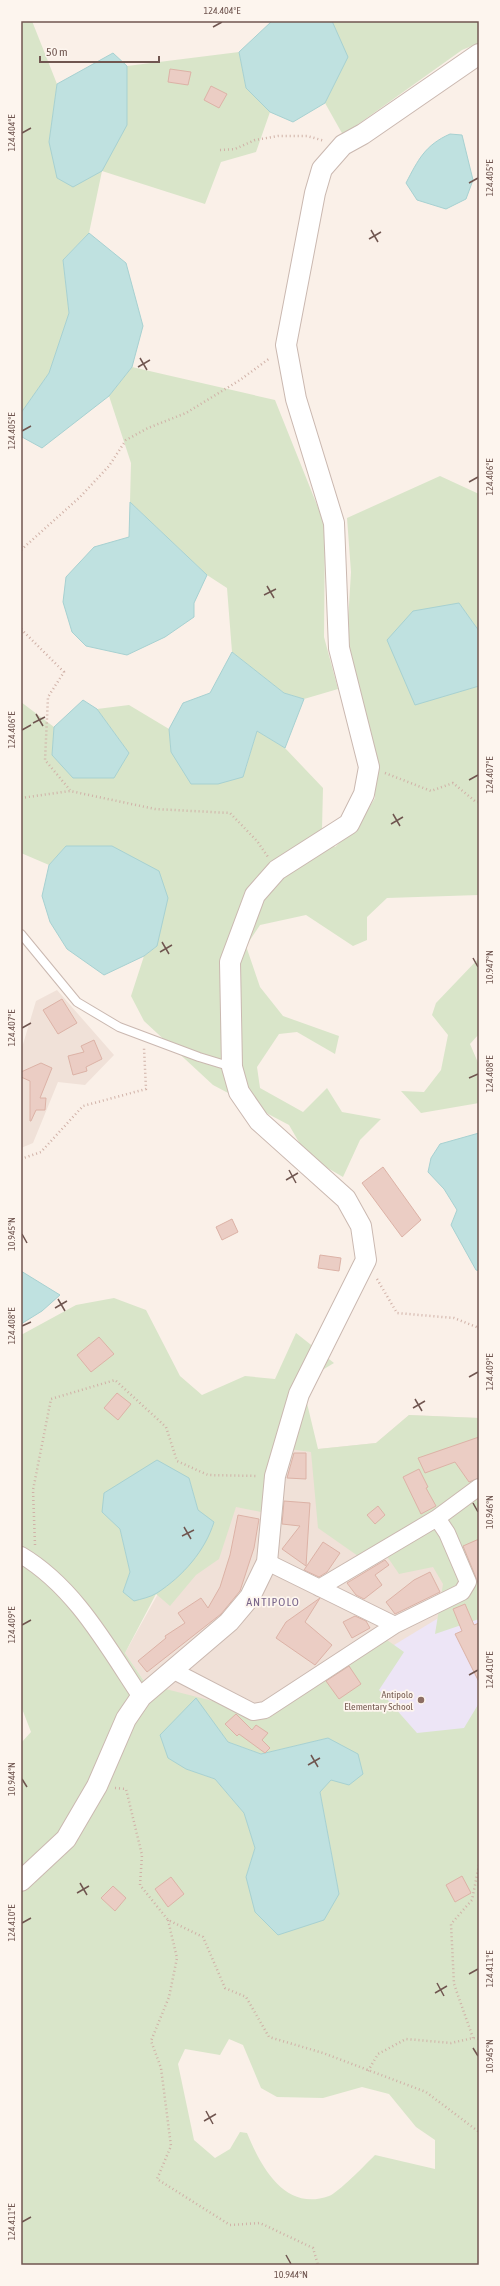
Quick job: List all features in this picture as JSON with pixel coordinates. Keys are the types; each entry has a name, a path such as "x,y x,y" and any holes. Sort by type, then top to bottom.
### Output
{"street":[{"path":"21,1881 66,1839 97,1786 126,1719 141,1697 229,1622 250,1597 267,1562 275,1476 299,1394 366,1260 361,1226 346,1199 259,1120 239,1092 232,1067 230,962 255,895 277,870 349,824 364,794 369,767 339,648 334,523 296,398 286,345 315,193 322,169 343,145 363,134 479,54"},
{"path":"319,1588 437,1518 479,1487"},
{"path":"172,1670 253,1712 265,1710 395,1626 462,1592 468,1582 447,1533 437,1518"},
{"path":"21,1555 36,1564 72,1598 102,1638 141,1697"},
{"path":"267,1562 395,1626"}],"lane":[{"path":"21,934 77,1002 119,1027 199,1057 232,1067"}],"path":[{"path":"220,150 235,149 255,140 278,136 307,136 343,145"},
{"path":"21,550 80,497 109,466 126,440 148,428 186,413 212,399 286,345"},
{"path":"21,629 64,672 48,697 45,760 70,791"},
{"path":"369,767 430,791 453,784 476,802 479,802"},
{"path":"21,798 70,791 155,809 230,813 257,841 277,870"},
{"path":"21,1159 41,1152 83,1106 146,1088 143,1036"},
{"path":"366,1260 397,1313 454,1318 479,1328"},
{"path":"36,1564 34,1490 51,1399 115,1380 166,1427 177,1461 208,1476 275,1476"},
{"path":"97,1786 126,1789 142,1855 140,1885 168,1920 177,1958 169,1997 151,2041 161,2068 171,2146 157,2179 230,2225 260,2223 312,2248 318,2265"},
{"path":"473,2038 454,1984 452,1924 472,1900 479,1865"},
{"path":"168,1920 203,1937 225,1988 246,1997 269,2037 324,2053 426,2092 479,2132"},
{"path":"368,2071 378,2054 406,2039 451,2043 473,2038 479,2039"}],"shaded area":[{"path":"57,990 114,1055 85,1085 58,1082 33,1143 21,1148 21,1051 36,1001"},
{"path":"262,1407 318,1449 376,1443 409,1415 479,1418 479,1671 261,1754 146,1684 125,1653"},
{"name":"Antipolo Elementary School","path":"473,1597 479,1607 479,1726 407,1770 348,1673"}],"green space":[{"path":"21,21 32,21 57,84 49,142 127,125 127,66 239,52 246,88 270,112 256,152 221,162 205,204 102,171 89,233 63,260 69,313 49,373 21,413"},
{"path":"332,21 479,21 479,43 462,50 343,135 325,103 347,57"},
{"path":"132,367 275,400 325,525 324,637 338,689 304,699 284,693 232,652 227,588 207,575 130,502 131,463 109,396"},
{"path":"440,476 479,494 479,631 459,603 415,704 479,686 479,895 387,898 367,917 367,940 353,946 306,915 260,925 246,946 260,987 283,1016 339,1036 335,1054 297,1032 279,1034 257,1067 260,1088 303,1112 327,1088 342,1112 381,1119 360,1140 343,1177 307,1156 289,1125 213,1085 144,1021 131,996 144,956 157,946 66,846 49,865 21,853 21,702 54,727 52,755 129,753 97,709 129,705 169,729 171,752 246,768 257,731 285,748 323,788 322,829 335,847 359,824 375,798 374,748 346,654 351,572 347,518"},
{"path":"479,958 479,1034 470,1044 479,1065 479,1103 421,1113 401,1091 424,1092 441,1070 448,1035 432,1015 436,1003"},
{"path":"114,1298 146,1310 180,1376 202,1395 245,1376 275,1379 296,1333 334,1363 314,1375 305,1395 318,1449 376,1443 409,1415 479,1418 479,1619 435,1634 443,1584 433,1567 399,1574 380,1546 358,1556 318,1528 311,1452 274,1447 261,1512 236,1507 219,1559 196,1575 170,1606 156,1594 125,1653 146,1684 272,1716 301,1693 387,1640 404,1652 379,1690 417,1733 464,1728 479,1703 479,2265 21,2265 21,1743 31,1732 21,1706 21,1335 76,1305","holes":["189,1478 198,1510 123,1592 130,1572 120,1529","195,1698 228,1742 261,1754 328,1738 331,1779 320,1792 339,1894 246,1877 255,1848 244,1813 215,1779 186,1769","229,2039 243,2045 261,2088 277,2097 323,2098 362,2087 389,2094 416,2127 435,2140 435,2169 375,2155 339,2190 329,2196 313,2199 300,2198 287,2192 277,2183 267,2172 247,2133 240,2132 230,2149 215,2158 194,2140 178,2064 185,2049 220,2055"]}],"water":[{"path":"272,21 332,21 348,57 325,103 293,122 270,112 246,88 239,52"},
{"path":"113,53 127,66 127,125 102,171 73,187 57,178 49,142 57,84"},
{"path":"450,134 462,135 473,180 466,199 446,209 417,200 406,183 414,167 428,148 441,138"},
{"path":"89,233 126,263 143,326 132,367 109,396 42,448 22,437 21,413 49,373 69,313 63,260"},
{"path":"130,502 207,575 194,603 194,617 165,637 127,655 86,646 72,632 63,602 66,577 94,547 129,537"},
{"path":"459,603 479,631 479,686 415,705 387,640 413,611"},
{"path":"232,652 284,693 304,699 285,748 257,731 243,777 218,784 191,784 171,752 169,729 183,703 210,693"},
{"path":"83,700 97,709 129,753 114,778 73,778 52,755 54,727"},
{"path":"66,846 112,846 159,871 168,898 157,946 144,956 104,975 67,949 50,922 42,896 49,865"},
{"path":"479,1133 479,1271 476,1270 451,1225 457,1210 444,1189 428,1172 431,1158 440,1144"},
{"path":"21,1271 60,1295 42,1311 21,1324"},
{"path":"157,1460 189,1478 198,1510 214,1522 199,1553 176,1579 157,1593 134,1601 123,1592 130,1572 120,1529 102,1512 104,1493"},
{"path":"196,1698 228,1742 261,1754 328,1738 358,1754 363,1774 349,1785 331,1780 320,1792 339,1894 324,1920 278,1935 255,1912 246,1877 255,1848 244,1813 215,1779 186,1769 168,1758 160,1735"}],"building":[{"path":"170,69 191,72 188,85 168,82"},
{"path":"211,86 227,94 219,108 204,100"},
{"path":"62,999 77,1023 58,1034 43,1010"},
{"path":"94,1040 102,1059 86,1067 87,1071 73,1075 68,1056 84,1052 81,1046"},
{"path":"41,1063 52,1068 40,1098 46,1098 45,1110 36,1110 30,1121 30,1081 21,1077 21,1072"},
{"path":"383,1167 421,1220 402,1237 362,1183"},
{"path":"232,1219 238,1232 222,1240 216,1227"},
{"path":"320,1255 341,1258 339,1271 318,1268"},
{"path":"99,1337 114,1354 91,1372 77,1355"},
{"path":"117,1393 131,1404 118,1420 104,1408"},
{"path":"479,1437 479,1478 469,1482 455,1462 425,1473 418,1458"},
{"path":"294,1453 306,1453 306,1479 287,1478"},
{"path":"419,1469 428,1487 426,1488 436,1506 421,1514 403,1477"},
{"path":"284,1501 310,1503 306,1566 282,1549 300,1526 282,1524"},
{"path":"378,1506 385,1515 375,1524 367,1515"},
{"path":"238,1515 259,1519 254,1548 240,1591 221,1614 147,1672 138,1661 166,1638 165,1636 185,1623 178,1613 201,1598 208,1608 220,1587 230,1555"},
{"path":"479,1539 479,1585 463,1546"},
{"path":"323,1542 340,1553 327,1572 319,1577 304,1570"},
{"path":"385,1560 389,1565 375,1575 382,1585 364,1599 356,1595 347,1583"},
{"path":"430,1572 440,1592 395,1614 386,1602 414,1580"},
{"path":"320,1598 305,1622 332,1645 315,1665 276,1638 286,1622"},
{"path":"465,1604 474,1625 479,1623 479,1682 455,1634 462,1631 453,1609"},
{"path":"355,1616 366,1621 370,1628 352,1638 343,1622"},
{"path":"349,1666 361,1684 339,1699 326,1681"},
{"path":"236,1714 252,1730 256,1725 268,1733 262,1740 270,1748 265,1753 239,1734 237,1736 225,1724"},
{"path":"462,1876 471,1893 455,1902 446,1885"},
{"path":"171,1877 184,1894 168,1907 155,1889"},
{"path":"113,1886 126,1898 115,1911 101,1898"}],"place":[{"name":"Antipolo Elementary School","path":"421,1700"}],"district":[{"name":"ANTIPOLO","path":"273,1602"}]}
